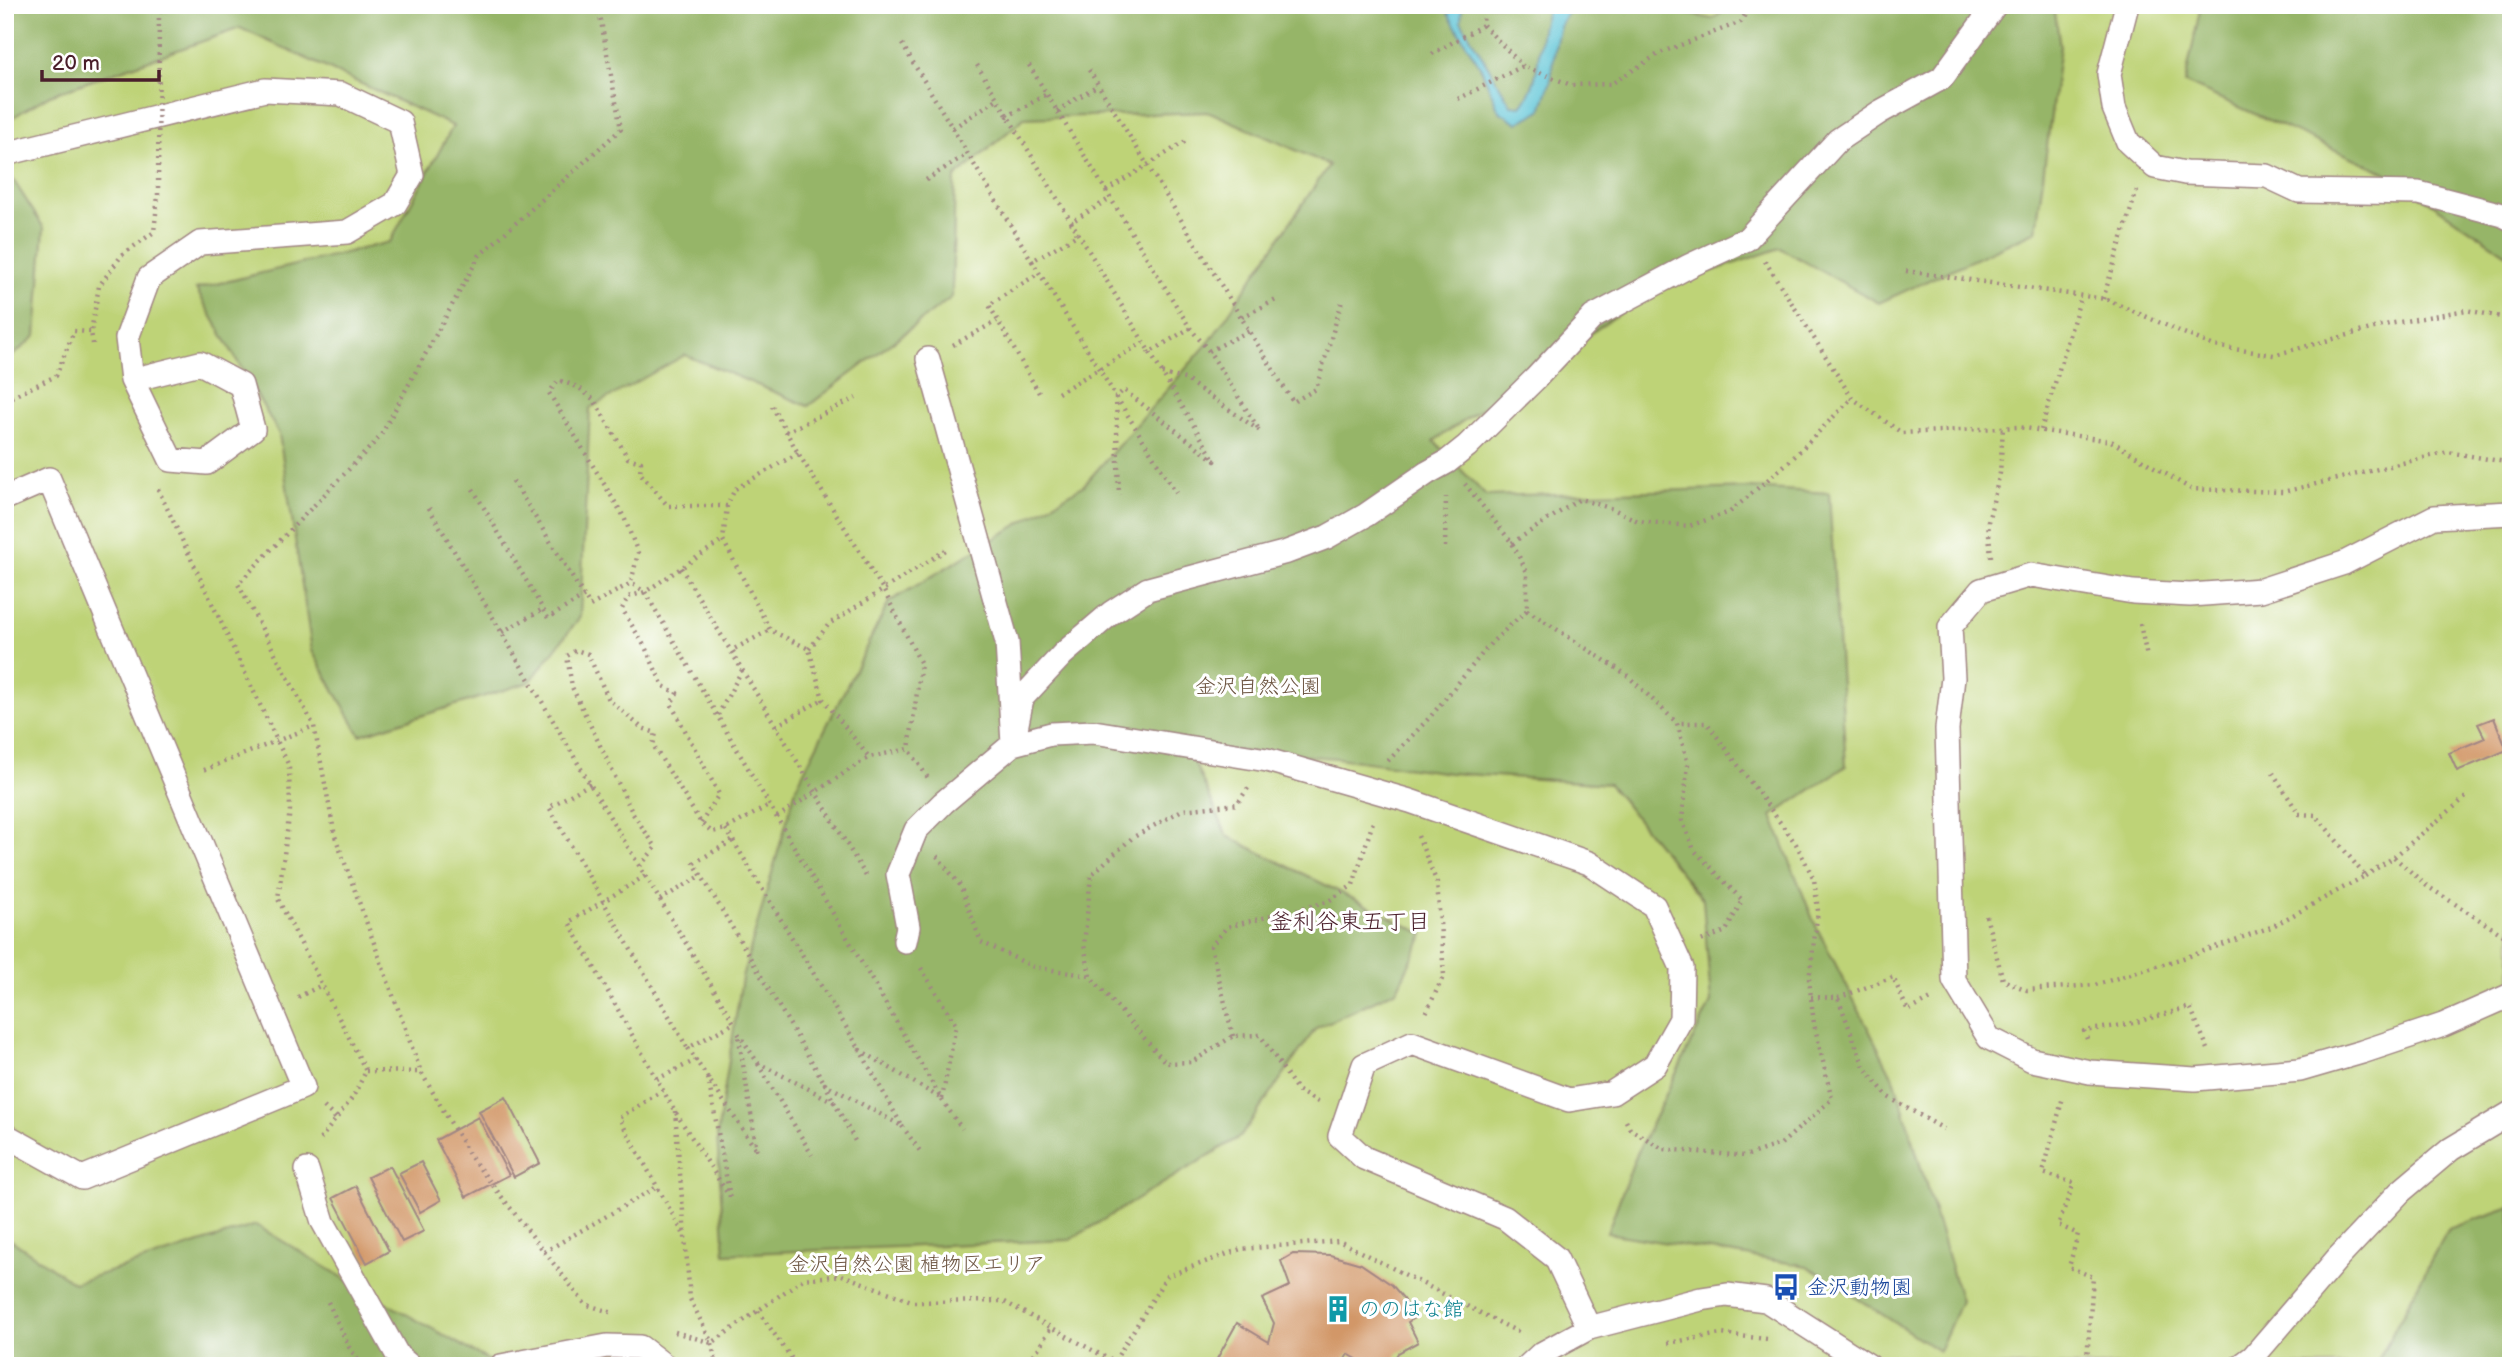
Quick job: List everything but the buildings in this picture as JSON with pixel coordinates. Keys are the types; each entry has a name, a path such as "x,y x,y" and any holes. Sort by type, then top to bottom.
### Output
{"lane":[{"path":"1013,744 1022,698 1063,654 1111,613 1148,589 1287,552 1327,537 1447,462 1535,379 1593,317 1689,266 1747,239 1838,140 1880,112 1941,78 1995,5"},
{"path":"2127,5 2109,74 2114,108 2129,142 2155,167 2185,173 2267,176 2299,191 2420,193 2511,219"},
{"path":"5,154 265,90 341,94 400,122 412,175 395,204 347,232 200,243 149,278 127,338 132,380 171,460 207,463 253,429 241,385 200,362 132,380"},
{"path":"928,359 1007,642 1013,744"},
{"path":"5,498 50,479 303,1087 82,1178 5,1135"},
{"path":"2511,513 2434,517 2344,563 2261,590 2189,595 2133,592 2031,575 1981,590 1950,627 1953,678 1947,729 1954,980 1989,1038 2032,1059 2090,1072 2195,1079 2300,1070 2442,1025 2511,995"},
{"path":"905,941 908,927 898,874 916,830 943,803 1013,744 1051,734 1094,732 1266,760 1410,801 1589,863 1654,906 1682,968 1681,1019 1655,1065 1612,1093 1569,1100 1412,1043 1364,1065 1339,1136 1364,1158 1505,1217 1556,1258 1589,1328"},
{"path":"2241,1366 2253,1357 2337,1259 2400,1192 2451,1149 2511,1113"},
{"path":"307,1170 323,1222 398,1356 410,1366"},
{"path":"1534,1360 1589,1328 1727,1294 1766,1300 1869,1366"},
{"path":"501,1366 607,1346 640,1347 665,1366"}],"path":[{"path":"158,195 159,5"},
{"path":"598,5 621,129 479,256 380,437 238,584 314,726 335,836 421,1072 470,1156 585,1304 623,1316"},
{"path":"1484,5 1483,25 1523,66 1571,85 1611,84 1660,53 1741,22 1750,5"},
{"path":"1432,54 1483,25"},
{"path":"902,44 1040,275 1176,493"},
{"path":"977,65 1214,461 1124,390 1116,397"},
{"path":"1029,65 1190,328 1209,351 1260,431 1185,379 1162,374"},
{"path":"1458,99 1523,66"},
{"path":"1089,70 1293,402 1316,389 1342,301"},
{"path":"1057,111 1098,85"},
{"path":"1008,116 1047,94"},
{"path":"952,128 996,98"},
{"path":"1106,191 1185,141"},
{"path":"926,180 968,153"},
{"path":"2103,299 2147,159"},
{"path":"1071,222 1112,199"},
{"path":"1032,261 1077,235"},
{"path":"1747,239 1767,264 1852,398 1902,433 2003,428 2041,430 2111,441 2191,489 2283,492 2448,452 2511,463"},
{"path":"1906,271 2103,299 2214,346 2274,355 2389,324 2466,310 2511,319"},
{"path":"1039,393 989,304 1040,275"},
{"path":"2041,430 2081,296"},
{"path":"1242,317 1278,299"},
{"path":"928,359 997,321"},
{"path":"1149,353 1190,328"},
{"path":"5,400 56,376 74,331 91,332 96,356"},
{"path":"1209,351 1249,331"},
{"path":"1058,393 1142,342"},
{"path":"513,481 590,606 631,583 638,553 624,517 549,393 558,380 578,387 594,400 628,458 641,462 640,472 668,506 727,506"},
{"path":"1116,397 1119,495"},
{"path":"786,432 856,398"},
{"path":"1512,543 1580,499 1613,509 1638,521 1663,524 1689,526 1730,512 1793,458 1852,398"},
{"path":"772,406 798,453 883,589 921,664 909,749 943,803"},
{"path":"1994,586 1988,522 2000,473 2003,428"},
{"path":"798,453 735,489 727,506 723,540 770,630 808,649 824,699 869,757"},
{"path":"1233,1035 1210,946 1227,927 1327,902 1353,885 1372,791 1491,643 1527,610 1527,572 1512,543 1447,462"},
{"path":"1445,547 1447,462"},
{"path":"154,480 289,766 290,810 278,899 366,1071"},
{"path":"473,489 548,618 584,596"},
{"path":"429,508 639,867 734,1023 688,1048"},
{"path":"701,822 719,794 671,704 677,693 663,685 645,647 622,609 628,597 645,592 723,540"},
{"path":"808,649 828,624 949,548"},
{"path":"681,568 870,883"},
{"path":"631,583 645,592 942,1100 962,1129"},
{"path":"502,632 543,609"},
{"path":"1527,610 1627,675 1677,723 1688,764 1682,820 1694,850 1742,900 1726,931 1675,951"},
{"path":"732,650 770,630"},
{"path":"639,867 656,847 633,814 572,687 567,656 576,650 589,654 609,700 642,729 656,733 653,745 701,822 712,832 726,829 770,805"},
{"path":"717,715 742,670"},
{"path":"776,726 824,699"},
{"path":"1612,1093 1630,1129 1663,1149 1745,1156 1781,1144 1832,1099 1814,1024 1809,981 1818,911 1814,879 1796,844 1707,723 1677,723"},
{"path":"176,780 314,726"},
{"path":"777,817 869,757 909,749"},
{"path":"1266,760 1237,804 1182,810 1132,838 1090,875 1084,945 1090,976 1166,1063 1192,1062 1233,1035 1260,1035 1298,1091 1346,1118"},
{"path":"2273,773 2299,814 2316,815 2365,876"},
{"path":"590,784 549,807 695,1060 757,1151 738,1033 811,1155"},
{"path":"1983,905 2003,980 2027,990 2095,985 2272,928 2394,857 2466,797"},
{"path":"1410,801 1419,839 1437,883 1444,975 1412,1043"},
{"path":"726,829 920,1152"},
{"path":"916,830 960,885 981,942 1034,967 1090,976"},
{"path":"732,841 694,863 825,1084 855,1141"},
{"path":"2394,857 2427,886 2511,940"},
{"path":"645,876 569,922 674,1110 730,1198 708,1078"},
{"path":"660,900 701,876"},
{"path":"905,941 956,1025 942,1100"},
{"path":"1811,997 1838,998 1893,977 1908,1011"},
{"path":"1838,998 1864,1067 1888,1097 1944,1129"},
{"path":"2058,1366 2060,1358 2087,1359 2094,1277 2069,1267 2078,1234 2058,1225 2074,1183 2043,1173 2071,1068 2089,1043 2084,1031 2129,1024 2190,1007 2210,1053"},
{"path":"860,1051 942,1100"},
{"path":"657,1079 695,1060"},
{"path":"758,1063 834,1102"},
{"path":"366,1071 421,1072"},
{"path":"307,1170 316,1145 352,1097 366,1071"},
{"path":"825,1084 902,1126"},
{"path":"663,1090 619,1118 685,1237"},
{"path":"674,1110 690,1298 712,1343 716,1366"},
{"path":"544,1252 657,1187"},
{"path":"712,1343 803,1279 842,1275 914,1302 1003,1301 1114,1362 1167,1276 1241,1248 1339,1241 1516,1329 1534,1360"},
{"path":"758,1311 797,1366"},
{"path":"1025,1366 1052,1326"},
{"path":"674,1332 712,1343"},
{"path":"1661,1344 1721,1334 1777,1339"}],"green space":[{"name":"金沢自然公園","path":"5,5 2511,5 2511,1366 5,1366"},
{"path":"5,5 1650,5 1712,19 1734,5 2054,5 2060,46 2036,231 1879,303 1780,248 1651,292 1434,441 1486,496 1750,488 1829,493 1846,766 1772,816 1814,922 1895,1081 1961,1301 1939,1351 1807,1266 1607,1233 1635,1158 1711,1002 1703,900 1609,784 1450,773 1337,758 1188,748 1227,836 1424,934 1397,990 1316,1028 1241,1136 1070,1240 725,1254 717,1136 742,978 797,785 889,602 1084,485 1210,341 1329,165 1210,112 1024,118 955,178 952,297 808,406 685,355 590,408 580,617 530,682 360,735 312,651 279,434 196,289 390,242 453,126 240,28 50,95 5,122"},
{"path":"2201,5 2511,5 2511,257 2385,172 2185,83"},
{"path":"5,167 44,228 36,336 5,362"},
{"path":"2511,1207 2511,1366 2375,1366 2448,1229"},
{"path":"256,1225 367,1292 495,1364 597,1362 605,1366 5,1366 5,1236 74,1283"}],"water":[{"path":"1451,5 1462,5 1461,21 1511,105 1521,106 1534,82 1542,31 1550,5 1575,5 1562,21 1550,83 1541,110 1518,123 1499,111 1481,68 1448,14"}],"place":[{"name":"金沢動物園","path":"1786,1287"},
{"name":"ののはな館","path":"1338,1309"}],"district":[{"name":"釜利谷東五丁目","path":"1350,922"}],"park label":[{"name":"金沢自然公園 植物区エリア","path":"917,1264"}]}
